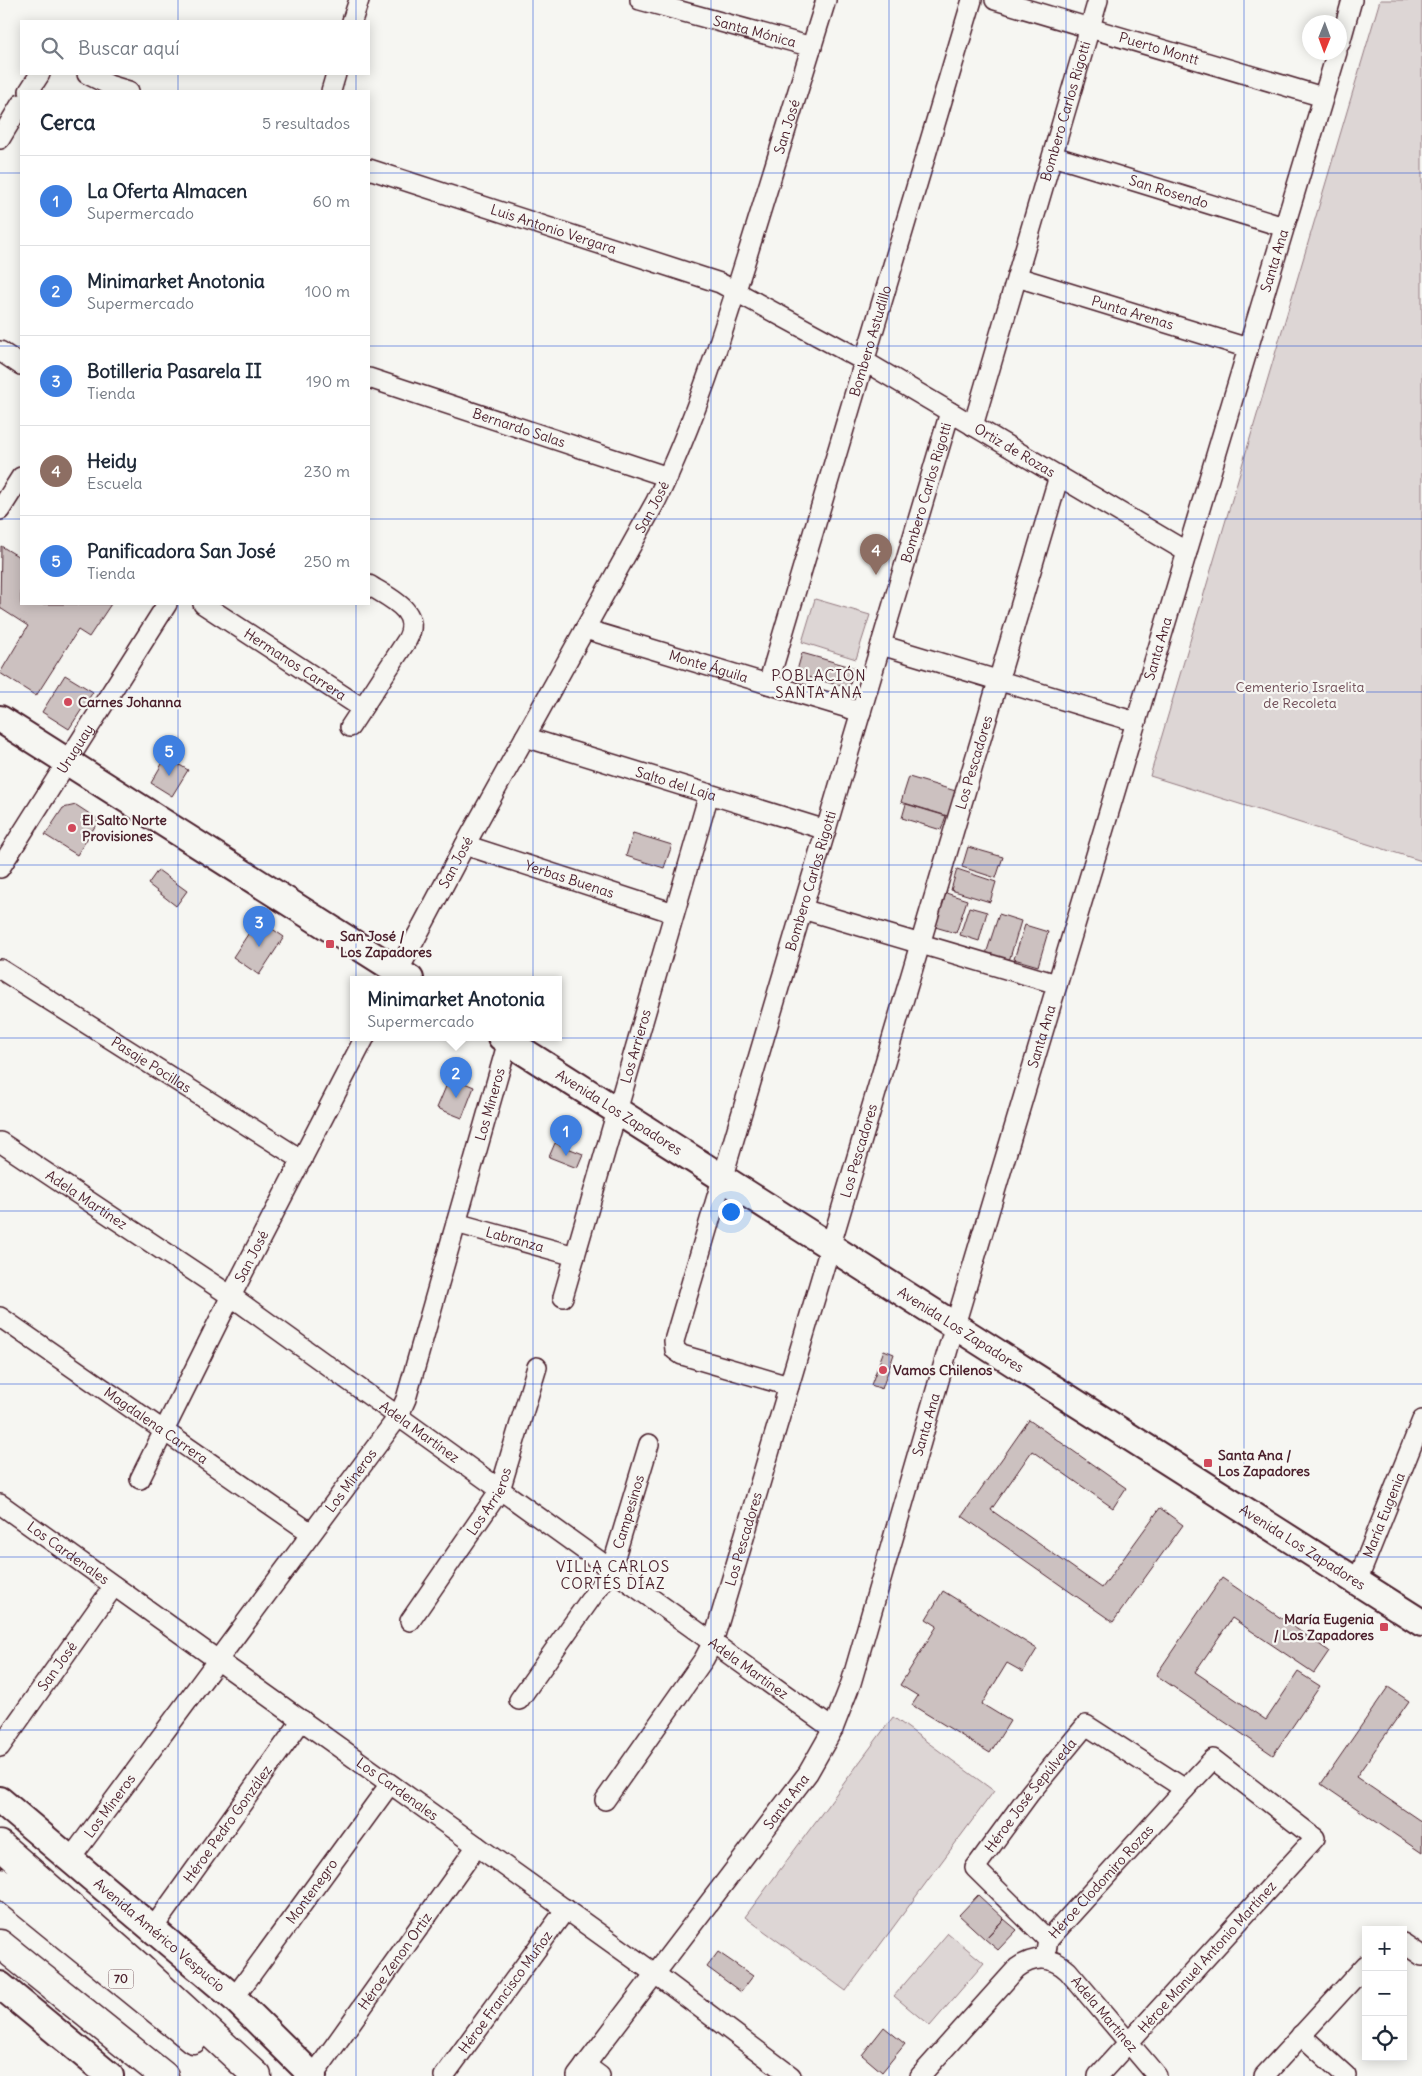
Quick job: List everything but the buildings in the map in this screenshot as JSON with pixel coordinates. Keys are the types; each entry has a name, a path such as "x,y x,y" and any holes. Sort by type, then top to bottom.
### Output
{"highway":[{"path":"0,1845 131,1960 257,2076"},
{"name":"70","path":"0,1882 242,2076"},
{"path":"0,1944 164,2076"}],"main road":[{"path":"0,720 399,976"},
{"name":"Avenida Los Zapadores","path":"507,1041 1422,1622"},
{"name":"Avenida Américo Vespucio","path":"0,1800 71,1858 234,1998 313,2076"},
{"path":"0,1985 70,2040 110,2076"}],"street":[{"path":"352,20 359,0"},
{"name":"Santa Mónica","path":"640,0 812,47"},
{"name":"San José","path":"401,976 465,845 668,476 692,422 736,291 826,0"},
{"name":"Bombero Astudillo","path":"768,684 972,0"},
{"name":"Puerto Montt","path":"995,0 1323,97"},
{"name":"Bombero Carlos Rigotti","path":"973,426 1098,0"},
{"path":"1347,18 1352,0"},
{"name":"Santa Ana","path":"581,2070 808,1773 833,1729 854,1674 955,1325 1335,60"},
{"path":"30,90 39,75"},
{"path":"89,75 109,85 126,90"},
{"path":"331,90 336,75"},
{"path":"0,139 20,106"},
{"name":"San Rosendo","path":"1052,156 1284,227"},
{"name":"Luis Antonio Vergara","path":"370,169 704,278 736,291"},
{"name":"Punta Arenas","path":"1017,277 1248,348"},
{"name":"Ortiz de Rozas","path":"736,291 864,361 1187,552"},
{"path":"0,350 20,364"},
{"name":"Bernardo Salas","path":"370,378 668,476"},
{"name":"Bombero Carlos Rigotti","path":"790,1386 682,1355 675,1350 674,1341 950,412"},
{"name":"Los Pescadores","path":"605,1800 704,1659 713,1642 1059,476"},
{"path":"0,510 20,479"},
{"path":"350,727 407,640 412,628 409,614 404,607 370,586"},
{"name":"Uruguay","path":"0,868 166,605"},
{"name":"Hermanos Carrera","path":"205,605 362,708"},
{"name":"Monte Águila","path":"585,629 861,712"},
{"path":"880,645 1136,722"},
{"name":"Salto del Laja","path":"525,737 826,830"},
{"name":"Los Arrieros","path":"563,1297 709,794"},
{"name":"Yerbas Buenas","path":"465,845 674,913"},
{"path":"802,909 1057,984"},
{"name":"Pasaje Pocillas","path":"0,969 302,1160"},
{"name":"San José","path":"140,1478 230,1296 363,1041"},
{"name":"Los Mineros","path":"71,1858 398,1417 406,1399 456,1222 503,1041"},
{"name":"Adela Martínez","path":"0,1142 230,1296 833,1729"},
{"name":"Labranza","path":"456,1222 575,1256"},
{"name":"Magdalena Carrera","path":"0,1317 311,1533"},
{"name":"Los Arrieros","path":"410,1621 500,1490 537,1367"},
{"name":"María Eugenia","path":"1358,1582 1422,1420"},
{"name":"Campesinos","path":"519,1700 611,1570 649,1444"},
{"name":"Los Cardenales","path":"3,1513 114,1586 219,1660 566,1909 792,2076"},
{"name":"San José","path":"0,1747 114,1586"},
{"name":"Héroe Pedro González","path":"153,1928 302,1720"},
{"name":"Héroe José Sepúlveda","path":"975,1868 1030,1793 1086,1725 1184,1789"},
{"name":"Héroe Clodomiro Rozas","path":"1047,1949 1184,1789 1213,1759 1314,1838"},
{"name":"Montenegro","path":"234,1998 390,1784"},
{"name":"Héroe Manuel Antonio Martínez","path":"1098,2076 1314,1838"},
{"name":"Héroe Zenon Ortiz","path":"313,2076 477,1846"},
{"name":"Adela Martínez","path":"975,1868 1047,1949 1054,1961 1068,1971 1157,2076"},
{"name":"Héroe Francisco Muñoz","path":"444,2076 566,1909"},
{"path":"1407,1946 1422,1956"},
{"path":"920,2076 1018,1968 1047,1949"},
{"path":"1264,2076 1362,1969"},
{"path":"1301,2035 1346,2076"},
{"path":"581,2070 600,2076"}],"green space":[{"name":"Cementerio Israelita de Recoleta","path":"1380,0 1422,0 1422,861 1150,776"},
{"path":"815,599 870,615 856,659 802,642"},
{"path":"893,1717 994,1791 846,1991 745,1917"},
{"path":"948,1933 984,1963 930,2026 894,1996"}],"place":[{"name":"Heidy","path":"876,575"},
{"name":"Carnes Johanna","path":"68,702"},
{"name":"Panificadora San José","path":"169,776"},
{"name":"El Salto Norte Provisiones","path":"72,828"},
{"name":"San José / Los Zapadores","path":"330,944"},
{"name":"Botilleria Pasarela II","path":"259,947"},
{"name":"Minimarket Anotonia","path":"456,1098"},
{"name":"La Oferta Almacen","path":"566,1156"},
{"name":"Vamos Chilenos","path":"883,1370"},
{"name":"Santa Ana / Los Zapadores","path":"1208,1463"},
{"name":"María Eugenia / Los Zapadores","path":"1384,1627"}],"district":[{"name":"POBLACIÓN SANTA ANA","path":"819,684"},
{"name":"VILLA CARLOS CORTÉS DÍAZ","path":"613,1576"}]}
